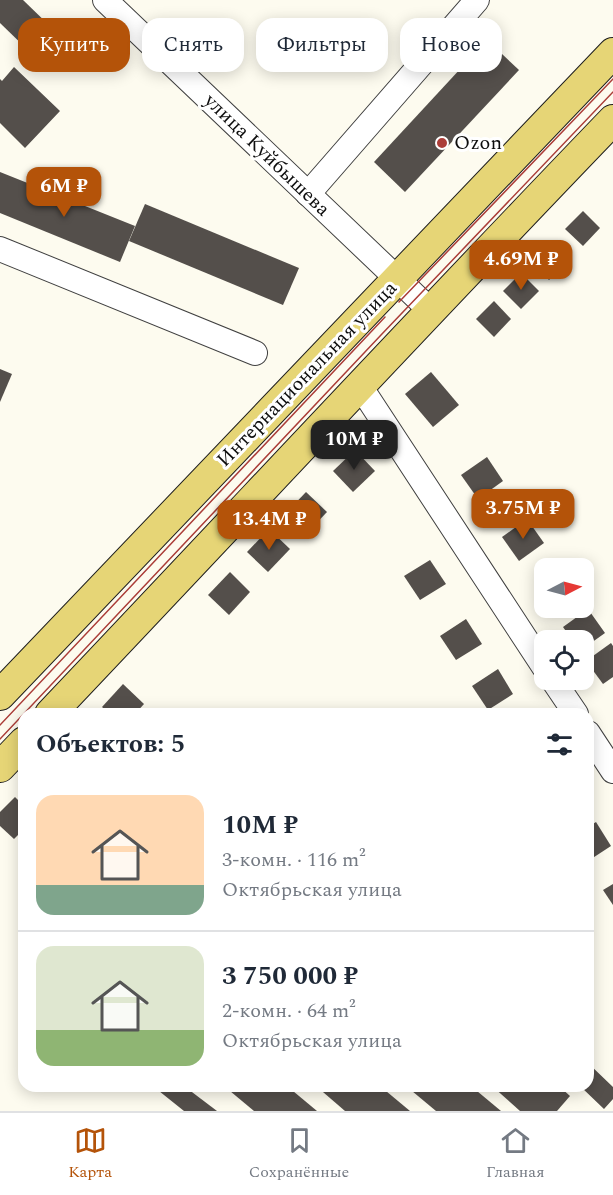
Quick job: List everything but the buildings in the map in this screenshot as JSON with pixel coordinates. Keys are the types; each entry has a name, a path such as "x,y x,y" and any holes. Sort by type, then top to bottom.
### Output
{"main road":[{"name":"Интернациональная улица","path":"0,695 613,53"},
{"path":"56,708 430,310 613,120"},
{"path":"0,767 18,748"}],"street":[{"name":"улица Куйбышева","path":"105,0 430,310"},
{"path":"308,194 477,0"},
{"path":"0,249 255,354"},
{"path":"360,386 534,652"},
{"path":"560,690 572,708"},
{"path":"594,742 613,771"}],"tram line":[{"path":"399,302 613,79"},
{"path":"29,708 613,92"},
{"path":"0,725 385,317"},
{"path":"0,739 18,720"}],"place":[{"name":"Ozon","path":"442,143"}]}
